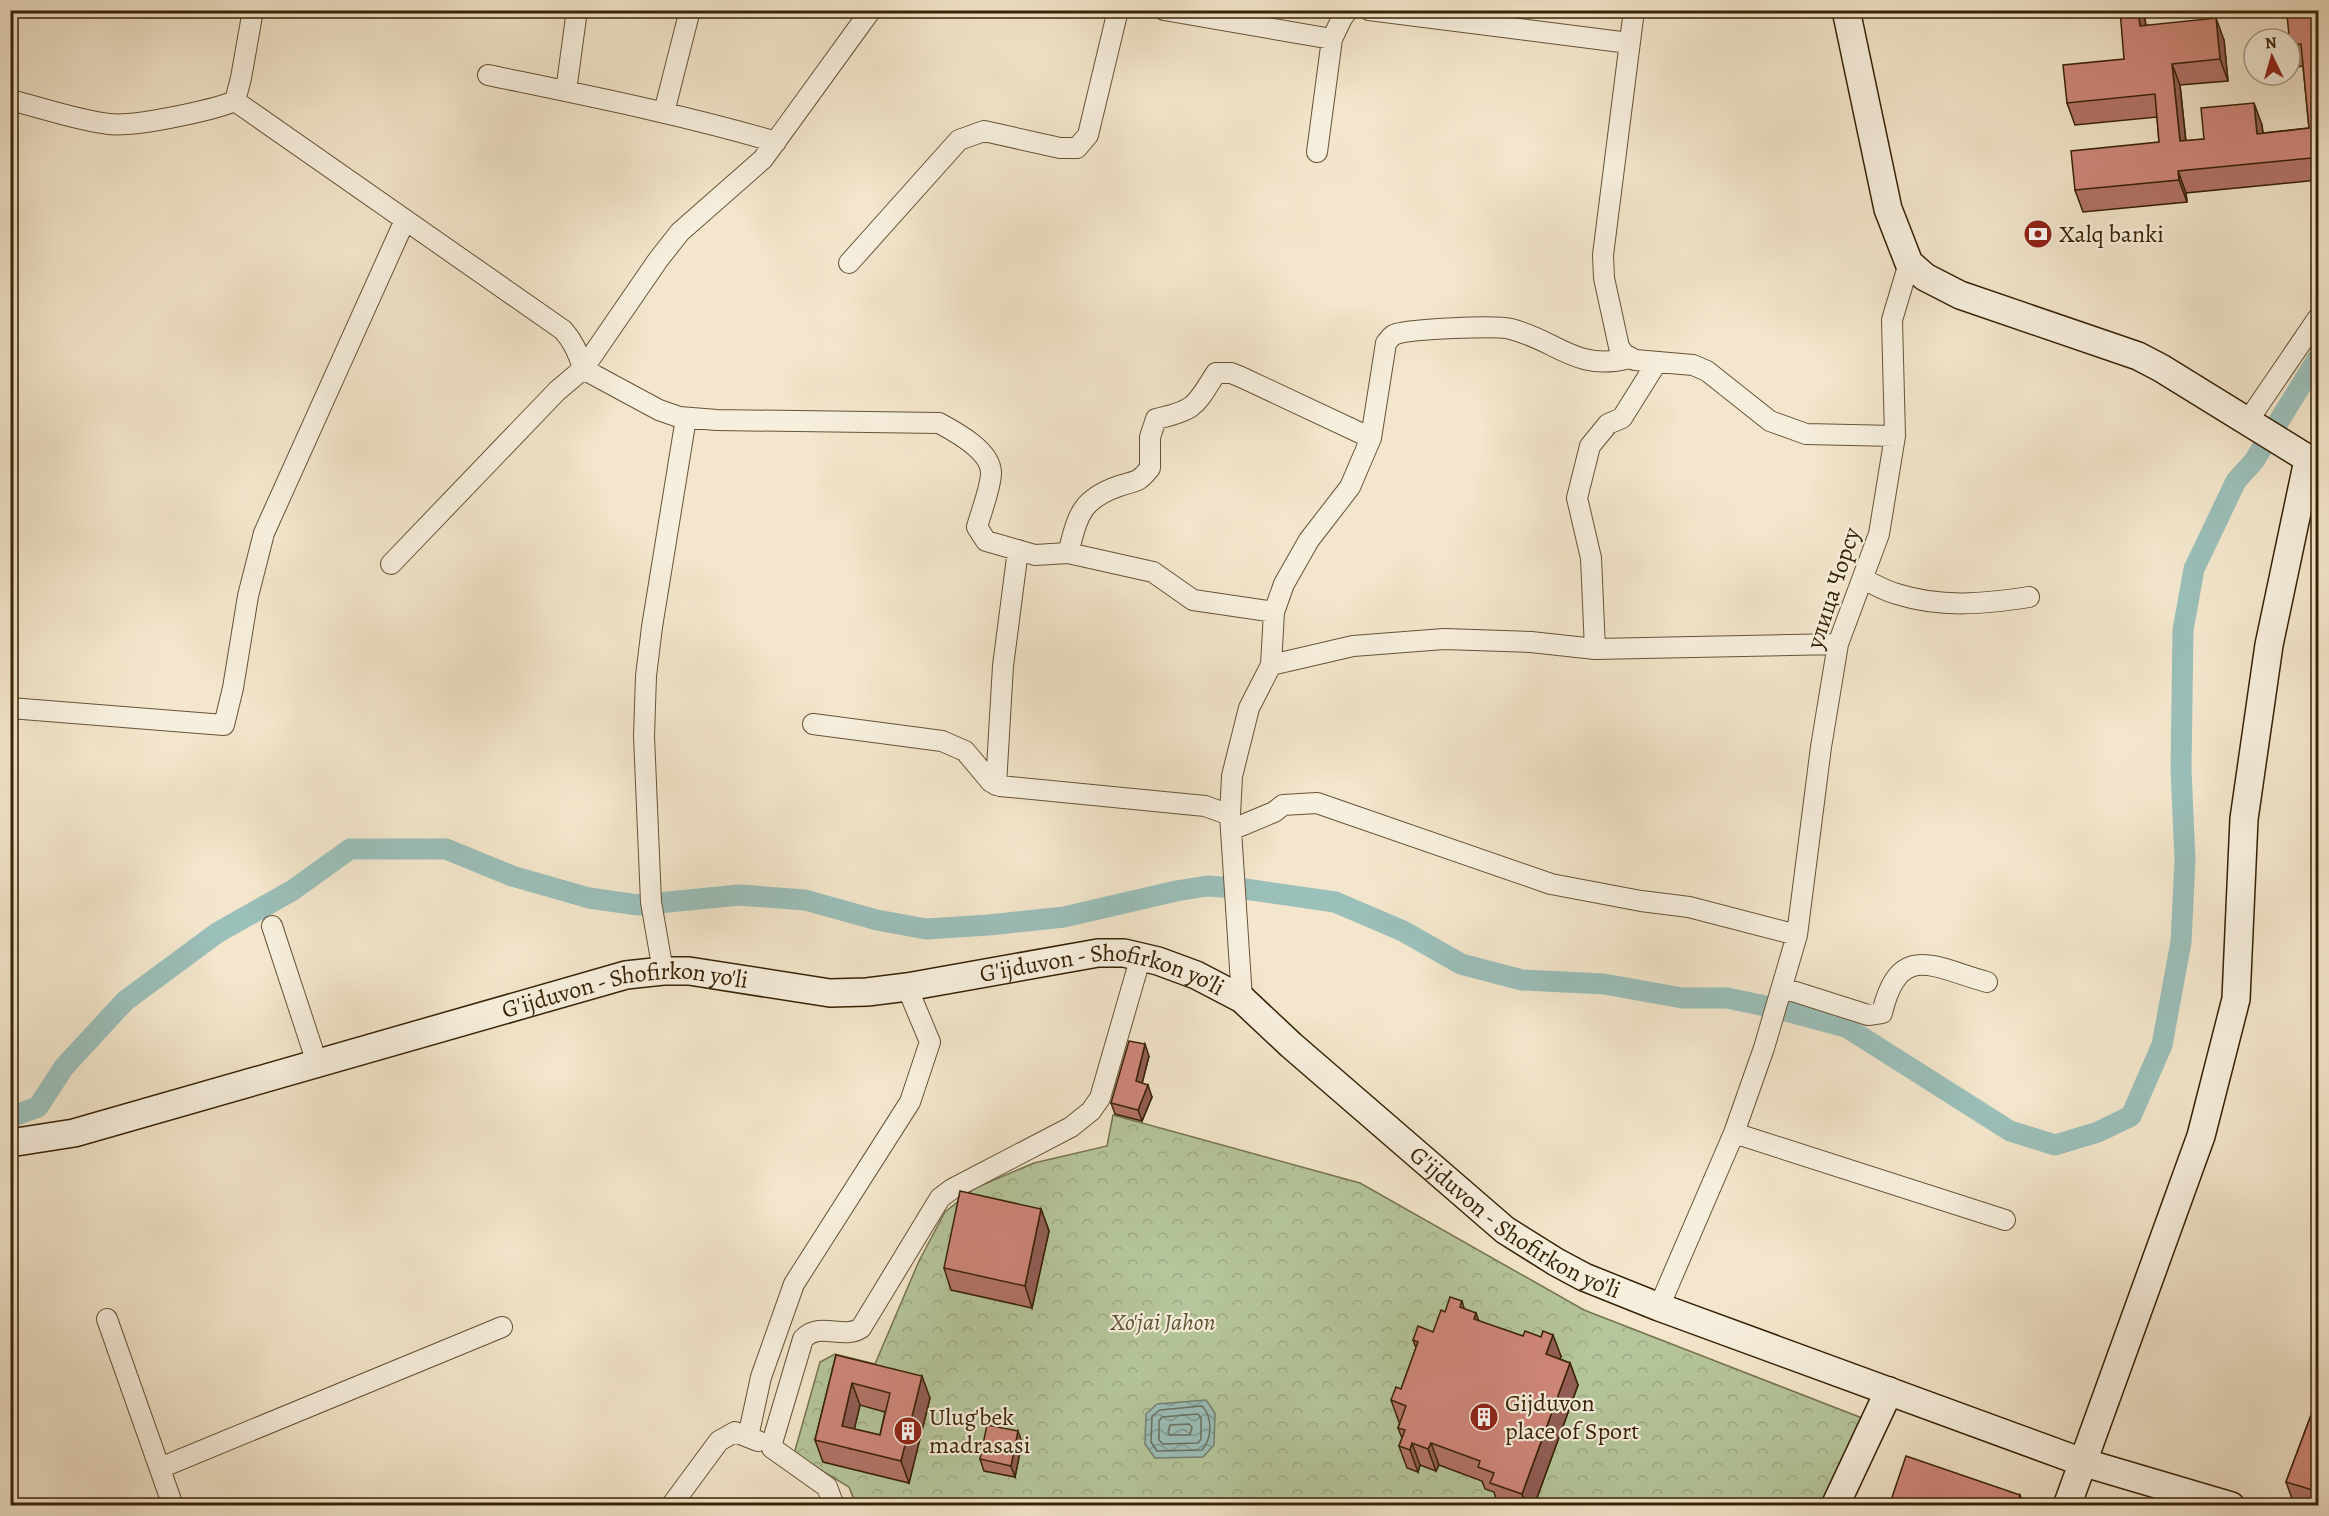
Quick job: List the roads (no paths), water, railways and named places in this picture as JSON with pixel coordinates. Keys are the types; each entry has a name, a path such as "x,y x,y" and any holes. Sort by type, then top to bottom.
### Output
{"main road":[{"path":"1846,10 1888,209 1910,263 1925,278 1960,295 2138,356 2313,463 2269,645 2244,819 2236,999 2201,1136 2067,1506"},
{"name":"G'ijduvon - Shofirkon yo'li","path":"10,1143 63,1136 626,975 663,971 708,973 830,993 907,987 1098,953 1124,953 1177,967 1242,999 1291,1045 1505,1230 1584,1277 1659,1307 2082,1462 2231,1506"},
{"path":"1835,1506 1889,1391"}],"street":[{"path":"235,101 254,10"},
{"path":"566,91 577,10"},
{"path":"664,112 690,10"},
{"path":"391,564 557,391 583,369 657,260 680,232 751,171 776,142 871,10"},
{"path":"849,263 959,140 984,131 1060,148 1077,148 1088,135 1118,10"},
{"path":"1164,10 1332,39"},
{"path":"1317,152 1332,39 1348,10"},
{"path":"1369,10 1629,43"},
{"path":"1634,10 1603,255 1604,278 1619,346 1629,358 1635,360 1693,365 1707,371 1770,421 1806,434 1895,436"},
{"path":"488,75 717,124 776,142"},
{"path":"10,100 94,122 117,124 176,116 235,101 563,330 575,348 583,369 659,410 686,418 939,423 961,435 989,460 992,474 977,527 986,541 1035,555 1068,553 1153,572 1193,600 1274,612"},
{"path":"10,708 224,725 233,688 248,596 264,533 405,220"},
{"name":"улица Чорсу","path":"1659,1307 1734,1133 1764,1048 1797,935 1821,747 1838,644 1880,534 1895,436 1892,320 1910,263"},
{"path":"2247,422 2319,318"},
{"path":"1242,999 1231,822 1232,776 1249,708 1271,665 1274,612 1284,584 1309,540 1350,488 1371,438 1386,343 1393,335 1411,330 1509,328 1586,361 1614,362 1629,358"},
{"path":"1595,649 1591,558 1577,498 1590,446 1608,424 1622,418 1657,362"},
{"path":"1068,553 1078,515 1091,500 1118,487 1139,481 1150,468 1150,437 1156,419 1184,413 1197,402 1216,373 1231,373 1371,438"},
{"path":"663,971 651,908 644,736 646,676 651,627 686,418"},
{"path":"996,785 1003,666 1018,550"},
{"path":"1863,579 1897,594 1961,605 2029,597"},
{"path":"1271,665 1353,646 1444,639 1531,642 1595,649 1838,644"},
{"path":"813,724 942,741 965,751 996,785 1205,806 1231,822 1274,812 1283,806 1317,803 1551,884 1641,901 1689,907 1797,935"},
{"path":"272,926 317,1064"},
{"path":"834,1506 827,1487 774,1451 772,1446 799,1347 806,1335 819,1330 852,1332 861,1328 940,1198 972,1178 1065,1131 1096,1106 1141,956"},
{"path":"1780,994 1868,1015 1882,1013 1898,972 1909,965 1924,964 1987,982"},
{"path":"748,1437 761,1377 794,1284 910,1102 930,1042 907,987"},
{"path":"1734,1133 2005,1220"},
{"path":"106,1319 173,1506"},
{"path":"160,1468 502,1327"},
{"path":"670,1506 719,1441 735,1432 772,1446"}],"water":[{"path":"1206,1400 1215,1413 1214,1445 1203,1457 1155,1458 1145,1444 1146,1414 1157,1404"}],"waterway":[{"path":"10,1117 38,1107 64,1067 125,1001 217,933 293,890 350,849 446,849 512,876 589,898 638,905 739,895 805,900 877,920 926,929 1064,917 1207,886 1238,888 1335,902 1403,931 1461,964 1522,980 1604,984 1682,998 1727,998 1846,1027 2010,1131 2055,1145 2098,1132 2131,1116 2162,1045 2181,942 2185,860 2181,770 2183,630 2194,569 2236,481 2254,461 2318,358"}],"place":[{"name":"Xalq banki","path":"2038,234"},
{"name":"Gijduvon place of Sport","path":"1484,1417"},
{"name":"Ulug'bek madrasasi","path":"908,1431"}],"park label":[{"name":"Xo'jai Jahon","path":"1163,1322"}]}
